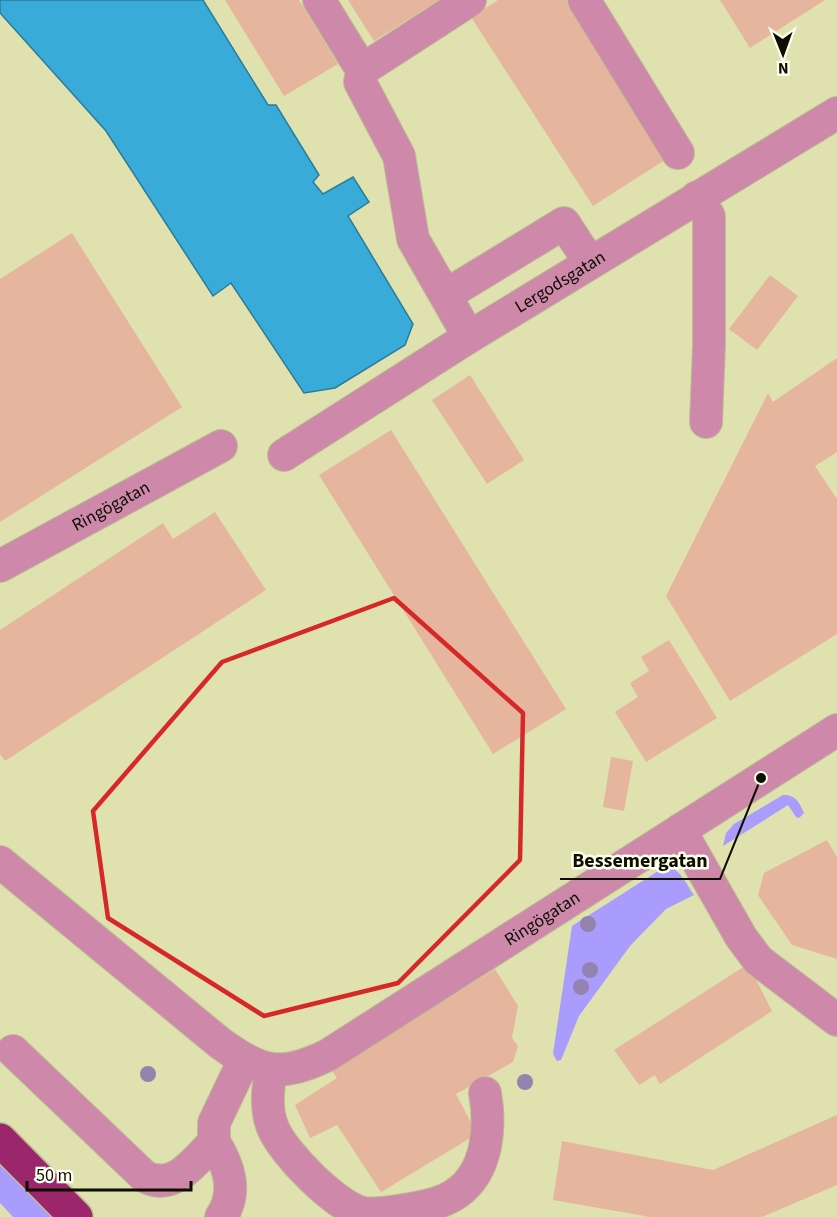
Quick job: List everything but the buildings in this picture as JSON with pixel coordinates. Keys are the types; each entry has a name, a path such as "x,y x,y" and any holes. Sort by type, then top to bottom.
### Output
{"highway":[{"path":"0,1140 75,1217"}],"street":[{"path":"319,0 362,70 360,82 399,156 413,239 469,337"},
{"path":"362,70 470,0"},
{"path":"584,0 678,153"},
{"name":"Lergodsgatan","path":"284,455 469,337 697,196 837,113"},
{"path":"697,196 709,216 709,345 706,422"},
{"path":"446,295 564,223 590,263"},
{"name":"Ringögatan","path":"0,566 221,446"},
{"name":"Ringögatan","path":"257,1065 294,1068 328,1054 837,730"},
{"path":"680,830 741,937 758,960 837,1020"},
{"path":"0,862 220,1043 257,1065 268,1111 279,1142 323,1188 347,1205 364,1213 382,1213 432,1205 457,1193 472,1177 487,1140 489,1114 486,1093"},
{"path":"13,1051 144,1176 154,1182 175,1179 185,1172 214,1142"},
{"path":"221,1217 227,1209 231,1182 222,1155 214,1142 214,1123 257,1065"}],"highlighted area":[{"path":"394,598 523,713 520,860 398,983 264,1016 108,918 93,811 222,662"}],"shaded area":[{"path":"783,795 791,796 799,802 804,813 799,818 788,805 723,846 726,833 734,824"},
{"path":"666,866 679,873 694,895 666,909 630,946 579,1016 561,1060 557,1061 553,1054 572,926"},
{"path":"0,1162 56,1217 13,1217 0,1203"}],"water":[{"path":"0,0 203,0 268,105 276,105 319,175 313,182 323,194 353,177 369,202 348,216 413,324 405,345 335,388 304,393 231,283 213,296 106,131 0,13"}],"place":[{"name":"Bessemergatan","path":"761,778"}]}
